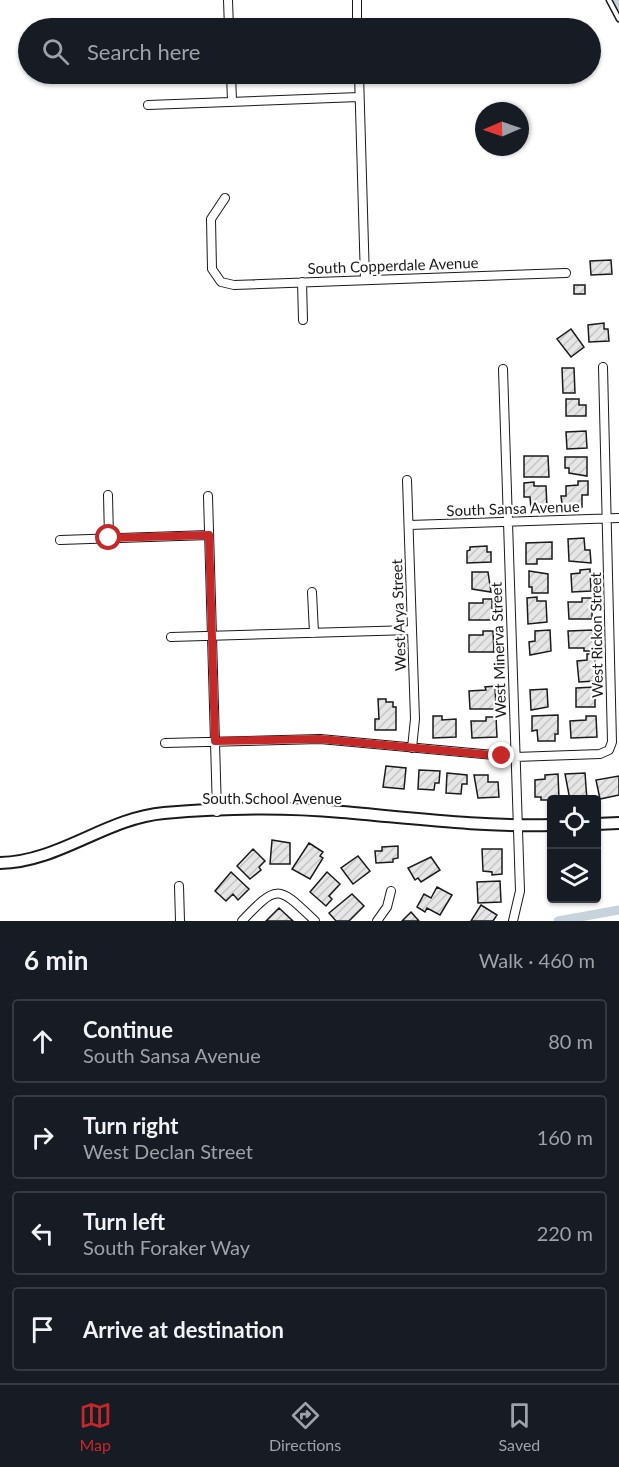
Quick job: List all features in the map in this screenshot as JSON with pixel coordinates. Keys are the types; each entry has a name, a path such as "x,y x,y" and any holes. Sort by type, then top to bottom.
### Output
{"street":[{"path":"228,0 229,18"},
{"path":"357,0 357,18"},
{"path":"231,84 232,101"},
{"path":"359,84 365,280"},
{"path":"148,105 359,97"},
{"name":"South Copperdale Avenue","path":"225,198 211,219 212,269 221,282 234,285 566,273"},
{"path":"302,282 303,320"},
{"name":"West Rickon Street","path":"515,757 600,754 609,750 612,742 603,367"},
{"name":"West Minerva Street","path":"503,369 520,891 513,921"},
{"name":"West Arya Street","path":"407,480 415,719 412,748"},
{"path":"108,495 109,538"},
{"path":"208,496 217,812"},
{"name":"South Sansa Avenue","path":"409,525 619,518"},
{"path":"60,540 209,535"},
{"path":"312,592 314,633"},
{"path":"171,637 412,630"},
{"path":"165,742 320,739 515,757"},
{"name":"South School Avenue","path":"0,863 31,860 132,818 166,813 299,810 445,823 547,825"},
{"path":"601,824 619,823"},
{"path":"179,886 180,921"},
{"path":"377,921 387,907 391,891"},
{"path":"242,921 265,897 276,893 289,896 315,921"}],"lane":[{"path":"609,0 619,19"}],"building":[{"path":"611,260 612,274 591,275 590,261"},
{"path":"574,285 585,285 585,294 574,294"},
{"path":"604,323 604,329 608,329 609,341 589,342 588,325"},
{"path":"571,329 584,347 571,357 557,339"},
{"path":"562,368 574,368 575,393 563,393"},
{"path":"566,399 579,399 579,405 586,405 586,416 566,416"},
{"path":"586,431 587,448 567,449 566,432"},
{"path":"524,456 548,456 549,477 524,477"},
{"path":"565,457 587,457 587,476 569,473 569,468 565,468"},
{"path":"578,481 588,481 588,495 582,495 582,507 568,508 568,504 562,504 561,496 566,496 566,486 578,485"},
{"path":"534,482 534,486 546,486 547,508 531,509 530,497 524,497 524,483"},
{"path":"584,538 585,550 590,550 591,563 569,561 568,539"},
{"path":"552,542 552,559 537,559 537,564 526,564 526,543"},
{"path":"487,546 487,552 491,552 491,562 467,563 467,551 470,547"},
{"path":"590,569 591,591 572,592 571,574"},
{"path":"529,571 548,574 548,593 532,593 532,587 529,587"},
{"path":"472,572 488,572 491,592 472,589"},
{"path":"537,597 537,601 546,601 547,622 528,624 527,598"},
{"path":"582,598 592,598 592,619 569,619 568,602 582,602"},
{"path":"483,599 492,599 492,620 469,620 469,603 483,603"},
{"path":"550,630 551,651 530,655 529,642 535,641 535,631"},
{"path":"593,630 594,651 569,648 568,631"},
{"path":"483,631 493,631 494,652 469,652 469,635 483,635"},
{"path":"587,654 595,654 595,681 579,682 577,661 587,660"},
{"path":"495,686 496,709 470,709 469,691 486,690 485,687"},
{"path":"595,687 595,707 576,707 576,688"},
{"path":"547,689 548,707 531,710 530,690"},
{"path":"378,699 393,702 393,707 396,707 396,730 375,730 375,719 379,719"},
{"path":"558,715 558,734 555,734 555,741 538,741 537,730 532,731 532,716"},
{"path":"433,716 442,716 442,720 456,719 456,737 433,738"},
{"path":"586,716 596,716 597,737 571,738 570,721 586,720"},
{"path":"486,717 496,717 497,737 472,738 471,721 486,721"},
{"path":"386,766 406,768 404,789 383,787"},
{"path":"419,770 440,771 439,783 435,783 434,790 418,789"},
{"path":"447,773 467,775 467,784 462,784 461,794 446,793"},
{"path":"585,773 587,795 569,795 565,774"},
{"path":"558,774 559,795 547,795 547,800 541,800 541,797 535,797 535,780 545,779 545,775"},
{"path":"474,775 488,775 488,782 498,782 499,797 478,798"},
{"path":"619,776 619,795 601,799 596,780"},
{"path":"272,840 290,843 290,864 270,864"},
{"path":"309,843 323,852 320,856 323,858 310,879 292,869"},
{"path":"398,846 398,858 393,859 393,862 376,863 375,851 382,851 382,847"},
{"path":"253,849 265,861 259,867 261,870 250,879 237,866"},
{"path":"482,849 502,849 502,874 492,875 492,872 483,871"},
{"path":"358,856 370,871 353,884 341,868"},
{"path":"431,857 440,870 421,882 418,878 415,880 408,868"},
{"path":"231,872 249,889 238,900 233,894 226,901 215,891"},
{"path":"327,872 340,884 329,896 332,899 326,906 310,892"},
{"path":"500,881 501,902 478,903 477,882"},
{"path":"437,887 452,895 440,915 427,908 425,912 417,907 424,894 431,898"},
{"path":"352,894 364,906 349,921 336,921 329,913"},
{"path":"481,905 497,915 493,921 471,921"},
{"path":"279,908 293,921 266,921"},
{"path":"411,912 419,921 402,921"}],"waterway":[{"path":"616,0 619,6"},
{"path":"558,921 619,910"}],"route":[{"path":"109,538 209,535 215,741 320,739 502,756"}]}
